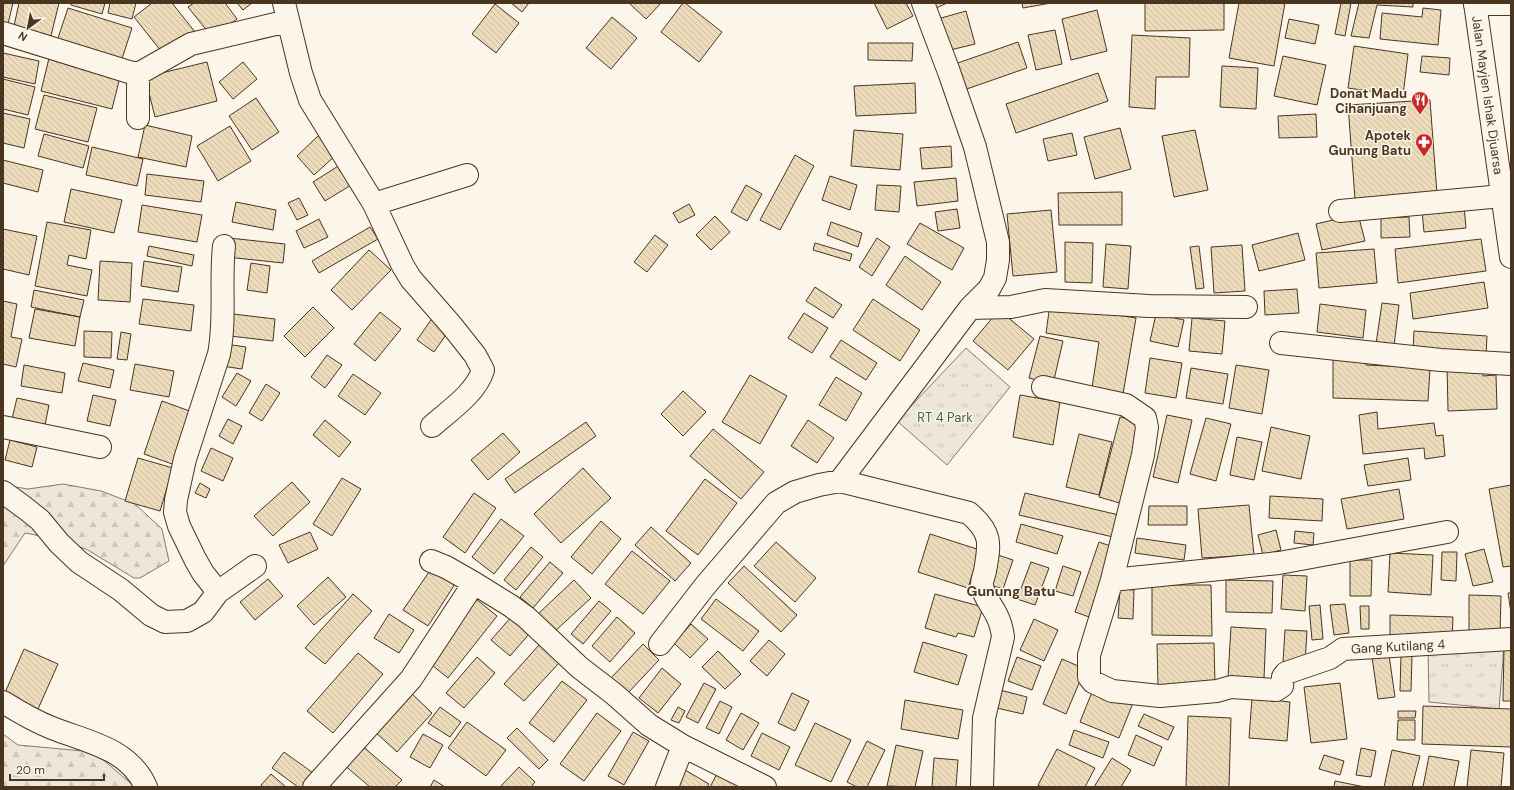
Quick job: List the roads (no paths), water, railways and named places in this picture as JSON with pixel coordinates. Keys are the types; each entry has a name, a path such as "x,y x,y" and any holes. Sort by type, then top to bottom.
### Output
{"street":[{"path":"840,481 970,308 989,289 995,278 998,260 998,242 975,147 923,3"},
{"path":"1475,3 1511,4"},
{"name":"Jalan Mayjen Ishak Djuarsa","path":"1475,3 1511,257"},
{"path":"3,33 138,74 191,44 286,12 301,73 310,100 374,204 411,280 452,326 475,355 483,370 481,377 462,400 432,426"},
{"path":"138,74 138,118"},
{"path":"374,204 467,176"},
{"path":"1340,211 1502,196"},
{"path":"218,592 203,573 195,559 179,526 175,512 176,500 185,459 219,354 222,336 222,262 224,246"},
{"path":"970,308 1011,307 1045,300 1149,306 1246,307"},
{"path":"1281,343 1441,360 1511,364"},
{"path":"1043,387 1126,405 1145,418 1146,428 1143,455 1112,580 1279,563 1447,532"},
{"path":"3,427 100,447"},
{"path":"660,644 705,586 776,503 795,492 840,481 969,513 979,522 987,534 989,549 982,585 988,601 1002,626 1003,637 984,718 982,787"},
{"path":"3,492 40,520 59,543 79,562 121,590 152,615 165,622 187,621 203,612 218,592 255,566"},
{"path":"431,561 446,567 474,583 504,601 526,617 579,666 614,694 649,726 682,746 765,787"},
{"name":"Gang Kutilang 4","path":"1112,580 1089,655 1088,669 1089,677 1093,682 1112,691 1160,696 1216,691 1231,687 1276,690 1282,686 1283,677 1286,673 1330,658 1343,649 1511,639"},
{"path":"314,787 411,679 474,583"},
{"path":"3,702 28,718 100,744 112,751 133,766 142,777 146,787"},
{"path":"666,787 682,746"}],"place":[{"name":"Donat Madu Cihanjuang","path":"1420,115"},
{"name":"Apotek Gunung Batu","path":"1424,157"}],"district":[{"name":"Gunung Batu","path":"1011,591"}],"park label":[{"name":"RT 4 Park","path":"945,417"}]}
